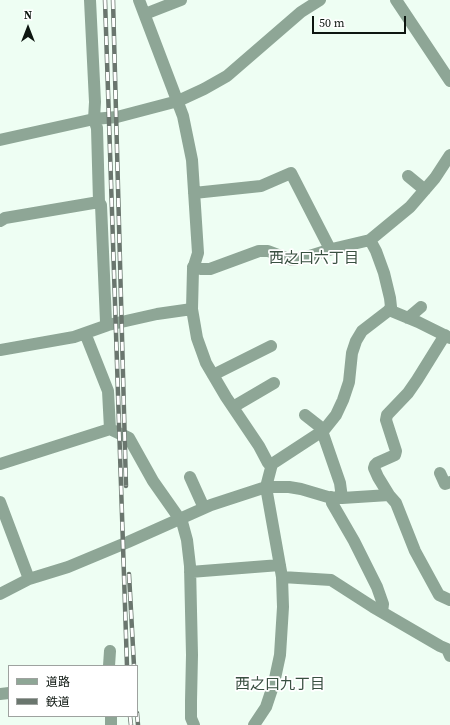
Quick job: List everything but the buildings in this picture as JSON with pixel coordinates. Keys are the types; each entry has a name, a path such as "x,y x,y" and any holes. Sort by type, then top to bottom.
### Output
{"street":[{"path":"90,0 95,102 94,119 97,128 99,202 101,205 106,322 108,325"},
{"path":"139,0 183,116 192,160 198,253 194,267 192,309 196,338 206,363 213,375 268,462 272,464"},
{"path":"145,14 181,0"},
{"path":"0,140 94,119 117,117 178,101 227,76 301,12 320,0"},
{"path":"396,0 446,65 450,81"},
{"path":"194,267 210,269 259,251 268,252 292,260 330,249 370,240 410,207 425,190 450,155"},
{"path":"194,193 261,186 291,173 330,249"},
{"path":"408,176 425,190"},
{"path":"0,221 5,218 99,202"},
{"path":"254,725 266,707 274,683 280,655 283,607 281,571 266,487 272,464 322,431 336,415 349,382 352,353 356,340 362,331 391,307 384,274 376,251 370,240"},
{"path":"408,318 421,307"},
{"path":"0,350 61,339 108,325 157,314 192,309"},
{"path":"389,310 447,336 404,398 388,415 386,420 396,451 395,455 377,463 374,468 378,478 396,503 415,551 439,595 450,600"},
{"path":"85,333 108,390 110,429"},
{"path":"213,375 270,346"},
{"path":"233,407 274,384"},
{"path":"305,415 319,426 322,431 340,483 336,498 332,503 354,541 377,587 382,604 382,612"},
{"path":"0,464 110,429 128,438 153,481 180,518 187,540 190,572 192,654 190,701 191,718 194,725"},
{"path":"440,473 445,484 450,482"},
{"path":"190,478 204,508"},
{"path":"0,594 29,579 68,567 204,508 266,487 289,487 336,498 389,495"},
{"path":"0,502 29,579"},
{"path":"190,572 281,571 331,580 440,646 449,648"},
{"path":"109,665 110,651"}],"railway":[{"path":"105,0 127,665"},
{"path":"113,0 126,486"},
{"path":"129,574 134,665"},
{"path":"130,717 131,725"},
{"path":"137,717 138,725"}],"district":[{"name":"西之口六丁目","path":"314,259"},
{"name":"西之口九丁目","path":"280,685"}]}
